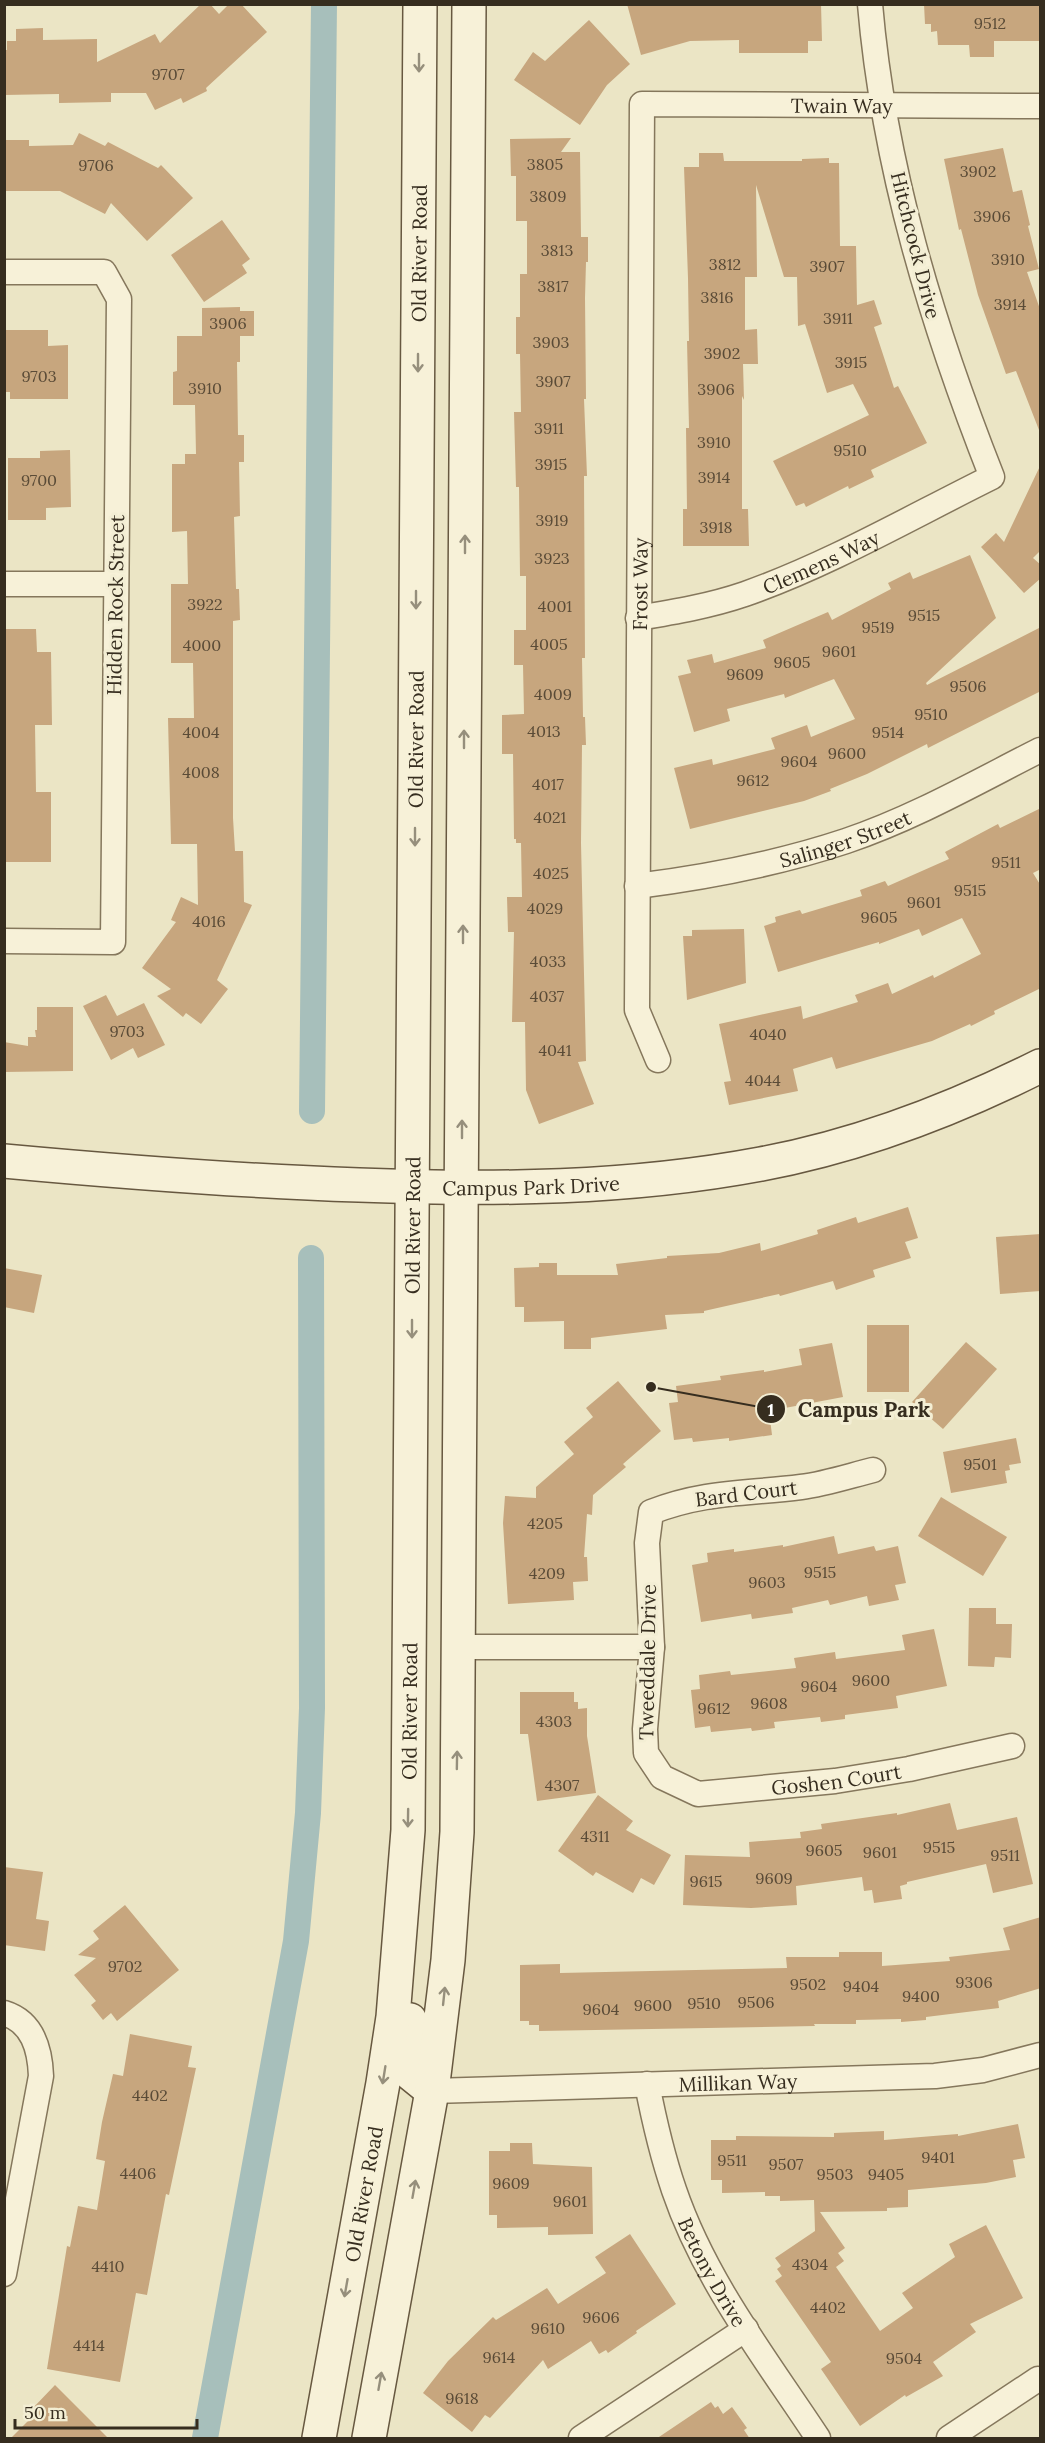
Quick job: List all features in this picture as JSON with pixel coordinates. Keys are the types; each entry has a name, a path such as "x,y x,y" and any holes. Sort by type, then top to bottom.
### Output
{"main road":[{"name":"Old River Road","path":"319,2439 383,2083 399,1956 406,1851 411,1494 420,4"},
{"path":"369,2439 432,2091 448,1960 457,1832 469,4"},
{"name":"Campus Park Drive","path":"4,1161 148,1175 412,1187 610,1185 687,1177 763,1164 839,1146 931,1115 1002,1086 1041,1066"},
{"path":"411,1494 423,1512 428,1611 435,1623 459,1647"},
{"path":"406,1851 423,1898 407,2046 411,2073 432,2091"}],"street":[{"name":"Hitchcock Drive","path":"870,4 883,105 902,202 932,314 960,396 992,477"},
{"name":"Twain Way","path":"642,104 1041,106"},
{"name":"Frost Way","path":"642,104 637,1010 658,1060"},
{"name":"Hidden Rock Street","path":"4,272 104,272 119,299 113,942 4,941"},
{"name":"Clemens Way","path":"638,618 687,610 743,595 798,574 992,477"},
{"path":"4,584 115,584"},
{"name":"Salinger Street","path":"637,886 708,877 779,862 848,840 915,813 1041,750"},
{"name":"Bard Court","path":"647,1543 651,1512 677,1501 726,1492 802,1487 873,1470"},
{"name":"Tweeddale Drive","path":"647,1543 652,1647 645,1729 646,1754 662,1777"},
{"path":"459,1647 652,1647"},
{"name":"Goshen Court","path":"662,1777 698,1794 835,1781 909,1769 1012,1746"},
{"path":"4,2013 22,2023 33,2036 40,2054 40,2076 4,2274"},
{"name":"Millikan Way","path":"432,2091 935,2076 983,2070 1041,2055"},
{"name":"Betony Drive","path":"647,2084 658,2137 674,2192 696,2243 723,2293 818,2439"},
{"path":"581,2439 746,2329"},
{"path":"949,2439 1038,2379"}],"building":[{"path":"201,4 210,4 219,14 229,4 241,4 267,32 206,88 207,91 183,103 181,98 155,110 146,93 111,93 111,102 59,103 59,94 4,95 4,50 7,50 7,41 16,41 16,29 43,28 43,40 97,39 97,62 155,34 160,43"},
{"path":"627,4 821,4 822,41 808,41 808,53 739,53 739,40 690,41 641,55"},
{"path":"924,4 1041,4 1041,41 994,41 994,57 970,57 969,45 938,45 937,31 931,32 931,24 925,24"},
{"path":"589,20 630,64 607,85 580,125 514,80 533,52 545,61"},
{"path":"79,133 105,146 108,142 158,168 161,165 193,198 147,241 111,203 105,214 60,191 4,191 4,140 29,140 29,146 73,145"},
{"path":"571,138 561,152 580,152 581,237 588,237 585,298 586,399 584,399 587,476 584,476 585,658 582,658 586,745 582,745 581,843 586,1061 578,1062 594,1104 539,1124 526,1090 525,1022 512,1022 514,932 508,932 507,897 522,897 521,843 516,843 514,839 513,754 502,754 502,715 524,714 523,665 514,665 514,630 526,630 526,576 520,576 519,487 516,487 514,412 521,412 520,354 516,354 516,317 520,317 520,274 527,274 527,221 516,221 516,176 511,176 510,139"},
{"path":"1003,148 1013,192 1022,190 1039,269 1027,272 1041,312 1039,430 1016,371 1006,374 978,295 961,229 959,230 944,159"},
{"path":"699,153 723,153 724,161 802,161 802,159 829,158 829,163 839,163 840,246 856,246 857,305 874,300 882,324 874,327 894,388 898,386 927,443 871,470 874,477 849,489 848,486 806,507 804,503 796,506 773,461 869,415 853,384 827,393 805,324 798,326 797,277 784,277 756,185 757,277 745,277 745,330 757,329 758,364 743,364 744,400 742,396 742,509 748,509 749,546 683,546 683,509 687,509 686,428 689,428 688,278 684,167 699,167"},
{"path":"222,220 250,259 242,265 247,273 204,302 171,255"},
{"path":"240,307 240,311 254,311 254,336 240,336 240,362 237,362 238,435 244,435 244,462 239,462 240,516 234,517 236,589 239,589 240,620 233,621 233,818 235,851 243,851 244,902 252,905 217,980 228,989 201,1024 186,1013 183,1017 157,996 171,989 142,968 176,922 171,920 181,897 198,905 197,844 171,844 168,718 194,718 193,663 171,663 171,584 188,584 187,531 172,532 172,464 185,464 185,454 196,454 195,405 173,405 173,372 177,371 177,336 202,336 202,308"},
{"path":"4,330 48,330 48,346 68,345 68,399 10,399 10,392 4,392"},
{"path":"70,450 71,507 46,508 46,520 8,520 8,458 40,458 40,451"},
{"path":"1041,464 1041,550 1033,558 1041,565 1041,578 1024,593 981,547 996,533 1004,542"},
{"path":"970,555 996,618 926,683 927,685 1041,627 1041,691 928,748 927,744 867,774 830,789 831,791 804,801 690,829 674,768 712,759 713,765 775,749 771,738 807,725 811,737 855,719 834,679 785,698 784,694 727,709 730,721 694,732 678,676 691,673 687,660 712,654 714,663 766,648 763,640 828,612 832,620 891,589 888,583 910,572 913,579"},
{"path":"4,629 36,629 37,652 51,652 52,725 35,725 36,792 51,792 51,862 4,862"},
{"path":"1041,808 1041,869 1033,873 1041,886 1041,988 994,1011 995,1014 971,1026 970,1024 932,1041 836,1069 832,1057 793,1069 798,1091 729,1105 724,1082 731,1081 719,1024 801,1006 803,1019 858,1002 855,995 888,983 892,994 933,975 934,978 981,954 962,918 922,936 919,929 879,944 879,942 778,972 764,926 776,922 775,917 800,910 802,914 862,896 860,890 885,881 888,886 949,859 945,852 998,824 1000,828"},
{"path":"744,929 746,983 687,1000 683,936 692,936 692,930"},
{"path":"106,995 117,1016 144,1003 165,1045 138,1058 133,1048 111,1060 83,1006"},
{"path":"37,1007 73,1007 73,1071 4,1072 4,1042 28,1046 28,1037 36,1037"},
{"path":"908,1207 918,1238 905,1242 911,1258 873,1270 875,1277 836,1290 833,1281 780,1296 779,1294 704,1311 704,1313 665,1315 667,1329 591,1338 591,1349 564,1349 564,1321 524,1322 524,1307 515,1307 514,1268 539,1267 539,1263 557,1263 557,1275 618,1275 616,1264 667,1258 667,1256 719,1253 760,1243 761,1251 818,1234 817,1230 856,1217 858,1223"},
{"path":"1041,1234 1041,1291 1000,1294 996,1237"},
{"path":"4,1268 42,1275 34,1313 4,1307"},
{"path":"867,1325 909,1325 909,1392 867,1392"},
{"path":"966,1342 997,1369 943,1429 912,1402"},
{"path":"832,1343 843,1397 769,1411 772,1435 729,1441 729,1438 693,1442 692,1438 674,1440 669,1403 678,1402 676,1386 721,1380 720,1376 764,1370 764,1372 802,1365 799,1349"},
{"path":"618,1381 661,1431 623,1464 626,1467 593,1495 592,1515 587,1514 584,1557 587,1557 588,1581 573,1582 574,1600 508,1604 503,1523 505,1496 536,1498 536,1487 574,1454 564,1442 593,1417 586,1408"},
{"path":"1016,1438 1021,1463 1009,1465 1010,1470 1005,1471 1007,1483 951,1493 943,1452"},
{"path":"941,1497 1007,1537 983,1576 918,1536"},
{"path":"834,1536 838,1554 874,1546 876,1551 898,1546 906,1583 895,1585 899,1600 869,1606 867,1596 830,1605 828,1600 792,1608 793,1613 752,1619 751,1614 701,1622 692,1565 708,1562 707,1553 734,1549 734,1552 783,1545 783,1547"},
{"path":"969,1608 996,1608 996,1624 1012,1624 1011,1658 995,1657 994,1667 968,1666"},
{"path":"934,1629 947,1686 896,1696 898,1708 845,1715 845,1719 821,1722 820,1717 774,1722 775,1728 752,1731 751,1728 711,1732 710,1726 695,1728 691,1690 700,1689 699,1675 730,1671 731,1675 796,1668 794,1658 835,1652 836,1659 905,1650 902,1635"},
{"path":"520,1692 574,1692 574,1702 578,1702 578,1709 587,1708 587,1736 596,1793 537,1801 528,1734 520,1734"},
{"path":"598,1795 633,1821 626,1830 671,1855 654,1885 641,1878 633,1893 596,1872 593,1876 558,1851"},
{"path":"950,1803 957,1830 1017,1817 1033,1884 993,1893 986,1864 907,1882 900,1886 902,1899 874,1903 872,1890 864,1891 862,1877 796,1886 797,1905 751,1908 683,1905 685,1855 750,1857 749,1842 801,1838 800,1832 822,1829 821,1824 897,1813 897,1815"},
{"path":"4,1867 43,1872 36,1919 49,1921 45,1951 4,1945"},
{"path":"125,1905 179,1970 117,2021 111,2013 103,2020 91,2005 96,2001 74,1975 96,1958 78,1955 99,1939 93,1931"},
{"path":"1041,1917 1041,1988 998,2001 999,2008 926,2017 926,2020 901,2022 901,2019 856,2020 856,2024 814,2024 815,2026 539,2031 539,2025 529,2025 529,2021 520,2021 520,1965 560,1964 560,1973 787,1968 786,1957 839,1957 839,1952 882,1952 882,1966 950,1961 949,1957 1010,1950 1003,1928"},
{"path":"130,2034 192,2046 188,2067 196,2068 169,2195 166,2194 147,2295 136,2293 120,2382 47,2369 67,2246 70,2247 78,2206 97,2210 105,2161 96,2159 102,2122 113,2074 123,2076"},
{"path":"1018,2124 1025,2158 1013,2160 1016,2177 986,2183 908,2190 908,2207 887,2208 887,2211 820,2212 845,2248 838,2253 844,2261 836,2267 880,2331 913,2308 902,2293 955,2257 949,2244 986,2225 1023,2298 970,2324 976,2332 933,2362 943,2376 906,2397 905,2395 860,2426 821,2369 831,2362 775,2281 782,2276 777,2269 781,2266 775,2258 815,2231 814,2200 780,2201 780,2196 765,2196 765,2192 722,2193 722,2180 711,2180 711,2140 736,2140 736,2136 834,2137 834,2133 884,2131 884,2140 958,2134 958,2136"},
{"path":"510,2143 532,2143 533,2164 592,2167 593,2234 548,2235 548,2227 497,2228 497,2215 489,2215 489,2151 510,2151"},
{"path":"630,2234 676,2304 608,2353 606,2350 599,2354 591,2341 548,2369 543,2360 490,2418 485,2415 472,2432 423,2393 448,2361 493,2317 496,2320 547,2288 558,2304 606,2273 595,2257"},
{"path":"55,2385 109,2439 10,2439 36,2413 32,2409"},
{"path":"711,2402 715,2408 718,2406 723,2414 732,2407 747,2428 744,2430 750,2439 656,2439"}],"waterway":[{"path":"312,1111 324,4"},
{"path":"205,2438 296,1941 308,1813 312,1708 311,1258"}],"place":[{"name":"Campus Park","path":"651,1387"}]}
